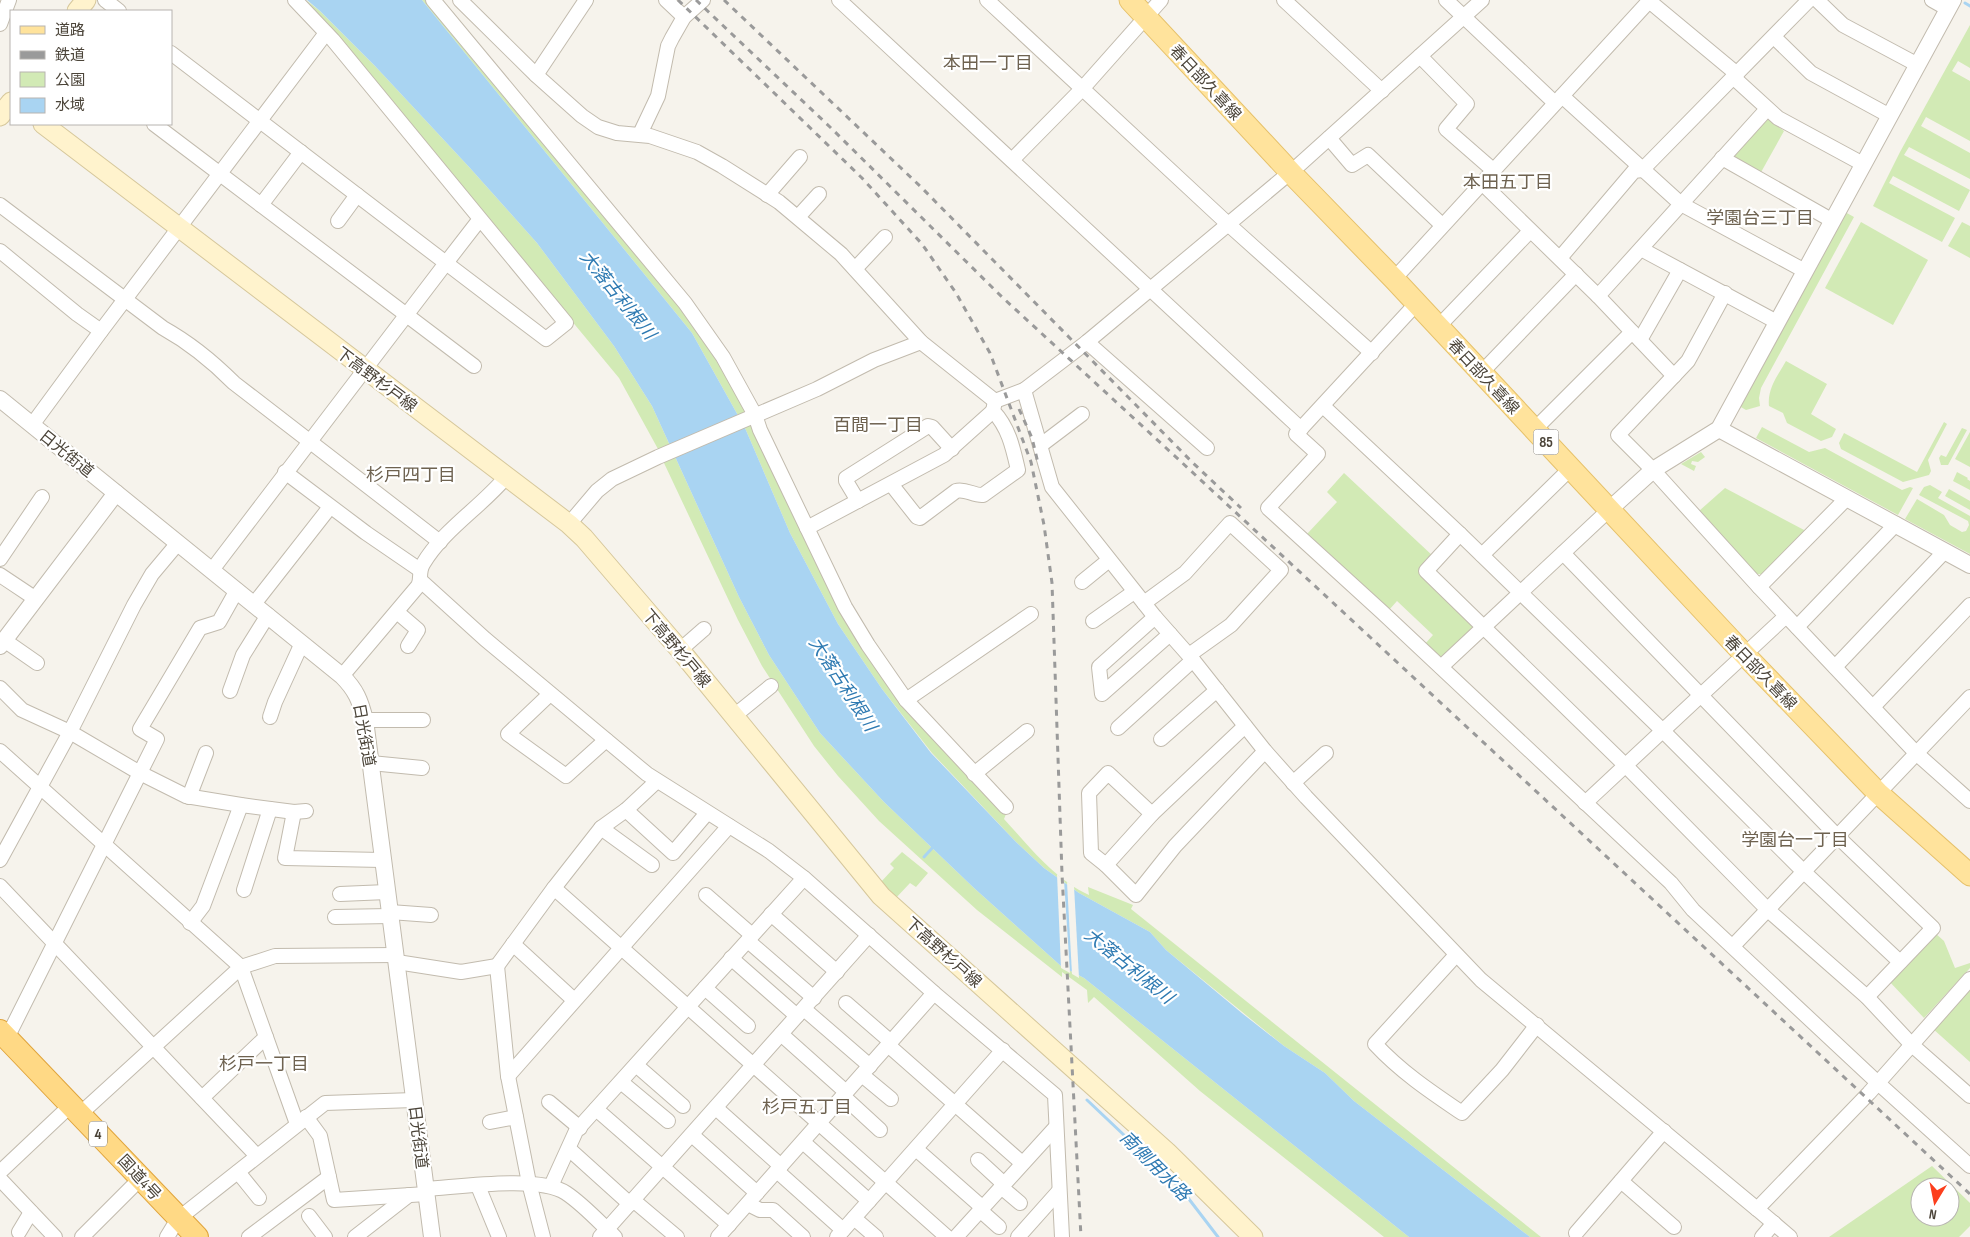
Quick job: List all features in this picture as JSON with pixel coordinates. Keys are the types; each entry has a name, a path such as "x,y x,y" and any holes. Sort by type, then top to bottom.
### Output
{"highway":[{"name":"国道4号","path":"4,1034 140,1178 173,1228 196,1237"}],"main road":[{"path":"78,10 86,0"},
{"name":"春日部久喜線","path":"1130,0 1290,172 1394,279 1610,509 1744,654 1878,793 1970,876"},
{"name":"下高野杉戸線","path":"44,125 569,524 584,538 680,650 881,896 1167,1152 1253,1237"}],"street":[{"path":"0,24 9,0"},
{"path":"105,0 118,10"},
{"path":"172,54 546,339 566,323 326,33 295,0"},
{"path":"433,0 685,303 723,357 845,607 906,700 1006,807"},
{"path":"460,0 536,75 582,116 598,127 616,133 640,134 708,157 798,217 841,254 921,342 994,406 1010,438 1018,470 983,495 979,496 960,490 956,491 920,518 917,517 891,484"},
{"path":"536,75 586,0"},
{"path":"666,0 684,18"},
{"path":"640,134 658,96 668,46 684,18 703,0"},
{"path":"839,0 1301,429"},
{"path":"987,0 1228,224 1372,353"},
{"path":"1012,160 1082,89 1161,0"},
{"path":"1284,0 1382,91"},
{"path":"1446,0 1681,204 1805,271"},
{"path":"807,528 891,484 952,449 994,406 1024,390 1087,342 1290,172 1482,0"},
{"path":"1394,279 1649,0 1735,76 1767,110 1778,118 1863,164"},
{"path":"1560,258 1634,171 1642,170 1809,0"},
{"path":"1817,0 1843,25 1918,65"},
{"path":"1441,667 1653,470 1719,429 1950,4 1932,0"},
{"path":"32,425 101,330 326,33"},
{"path":"1774,37 1811,73 1890,116"},
{"path":"1420,56 1467,104 1446,129 1493,170"},
{"path":"1598,296 1767,110"},
{"path":"155,125 474,366"},
{"path":"1329,138 1352,165 1368,154 1442,225"},
{"path":"261,205 301,152"},
{"path":"767,195 800,157"},
{"path":"1722,158 1833,221"},
{"path":"1482,183 1598,296 1674,376"},
{"path":"798,217 819,194"},
{"path":"338,221 357,195"},
{"path":"0,205 162,328 186,342 220,368 234,383 440,542"},
{"path":"212,570 480,219"},
{"path":"1438,327 1530,231"},
{"path":"855,269 885,237"},
{"path":"1642,249 1777,322"},
{"path":"0,251 77,314 101,330"},
{"path":"1534,430 1636,336 1680,270"},
{"path":"1481,373 1576,274"},
{"path":"1725,294 1688,361 1618,435 1653,470 1759,588 1916,753 1968,795"},
{"path":"1416,304 1296,434 1318,454 1268,508 1671,883 1693,910 1970,1166"},
{"path":"569,524 603,485 662,455 817,389 874,360 921,342"},
{"path":"1087,342 1207,448"},
{"path":"1024,390 1052,487 1134,592 1191,658 1265,751 1481,980 1790,1237"},
{"name":"日光街道","path":"0,398 342,676 360,699 371,763 432,1237"},
{"path":"1323,406 1482,555 1663,730 1804,872 1900,962"},
{"path":"1041,445 1082,414"},
{"path":"858,500 846,482 846,478 928,426 932,427 952,449"},
{"path":"1719,429 1970,565"},
{"path":"1482,555 1571,468"},
{"path":"285,472 421,576 485,639 657,781 769,851 804,878 934,993 1055,1096 1062,1237"},
{"path":"342,676 397,612 421,576 422,565 440,542 506,476"},
{"path":"37,663 2,643 116,493"},
{"path":"0,559 42,497"},
{"path":"1759,588 1847,498"},
{"path":"254,604 330,507"},
{"path":"1118,728 1191,658 1231,625 1281,570 1230,523 1185,573 1144,603"},
{"path":"1797,627 1896,524"},
{"path":"1460,534 1426,571 1626,766 1768,910 1867,997 1912,1045 1970,1096"},
{"path":"0,860 70,732 152,574 178,543"},
{"path":"1835,667 1945,551"},
{"path":"1563,554 1838,837 1933,928 1867,997"},
{"path":"1082,582 1109,560"},
{"path":"0,575 36,599"},
{"path":"4,1034 56,943 157,739 140,729 200,628 219,622 237,590"},
{"path":"1093,621 1134,592"},
{"path":"1873,707 1970,605"},
{"path":"397,612 418,630 408,646"},
{"path":"906,700 1031,614"},
{"path":"230,691 243,654 268,615"},
{"path":"1585,803 1786,616"},
{"path":"1155,617 1099,667 1102,694 1170,634"},
{"path":"680,650 704,629"},
{"path":"270,717 302,643"},
{"path":"734,716 771,686"},
{"path":"0,688 22,710 70,732 140,773 189,797 300,812 285,858 382,860"},
{"path":"1161,739 1217,690"},
{"path":"550,694 508,734 566,776 606,740"},
{"path":"1733,946 1970,697"},
{"path":"365,720 423,720"},
{"path":"1106,865 1152,814 1245,726"},
{"path":"974,774 1027,731"},
{"path":"1152,814 1108,773 1089,793 1091,853 1136,895 1176,846 1265,751"},
{"path":"1294,783 1326,752"},
{"path":"189,797 206,753"},
{"path":"3,759 40,787 241,967 266,1037 302,1120 320,1136 334,1200 410,1195 478,1186 529,1183 552,1186 566,1193 608,1235 632,1202 869,935"},
{"path":"371,763 422,768"},
{"path":"543,1237 529,1183 508,1076 497,966 601,828 626,810 657,781"},
{"path":"190,923 203,906 241,805"},
{"path":"244,890 270,809"},
{"path":"626,810 674,852 707,813"},
{"path":"508,1076 729,826"},
{"path":"601,828 652,865"},
{"path":"552,1186 580,1128 804,878"},
{"path":"0,886 257,1156"},
{"path":"554,888 947,1237"},
{"path":"340,894 387,892"},
{"path":"706,895 814,998"},
{"path":"335,917 390,914 431,915"},
{"path":"771,914 837,972"},
{"path":"513,944 574,1000"},
{"path":"1456,954 1375,1044 1394,1065 1462,1113 1502,1070 1537,1025"},
{"path":"0,1172 153,1047 241,967 275,956 396,958 461,972 497,966"},
{"path":"731,958 800,1013 866,1070 891,1099"},
{"path":"1757,1209 1878,1083 1970,979"},
{"path":"705,988 748,1026"},
{"path":"596,1109 663,1167 726,1232 757,1193 934,993"},
{"path":"846,1002 1022,1163"},
{"path":"781,1034 880,1130"},
{"path":"202,1098 266,1037"},
{"path":"716,1108 779,1168 840,1234 1003,1050"},
{"path":"636,1065 683,1106"},
{"path":"621,1082 668,1121"},
{"path":"173,1228 257,1156 325,1103 414,1100"},
{"path":"549,1102 580,1128"},
{"path":"490,1122 516,1117"},
{"path":"956,1237 1056,1127"},
{"path":"1576,1233 1664,1131"},
{"path":"692,1135 757,1193"},
{"path":"803,1142 869,1201"},
{"path":"569,1149 677,1237"},
{"path":"916,1149 999,1226"},
{"path":"978,1160 1020,1203"},
{"path":"238,1172 259,1198"},
{"path":"249,1237 329,1177"},
{"path":"82,1237 140,1178"},
{"path":"0,1179 55,1237"},
{"path":"1621,1181 1674,1227"},
{"path":"478,1186 499,1237"},
{"path":"1018,1237 1059,1190"},
{"path":"355,1237 410,1195"},
{"path":"748,1204 760,1210 773,1210 803,1237"},
{"path":"19,1232 31,1212"},
{"path":"309,1216 325,1237"},
{"path":"854,1218 876,1237"},
{"path":"1762,1237 1774,1223"}],"green space":[{"path":"306,0 320,11 375,66 537,243 614,346 652,406 739,597 769,655 820,733 884,802 974,888 1061,966 1084,978 1409,1237 1384,1237 1200,1091 1094,997 1088,1003 1087,990 1062,972 1062,977 977,910 879,821 838,776 814,746 762,666 738,620 664,463 665,458 662,451 658,449 619,378"},
{"path":"422,0 428,0 660,279 724,365 902,700 1006,814 1004,819 1053,871 1076,888 1089,895 1088,887 1133,905 1131,909 1541,1237 1530,1237 1354,1101 1325,1073 1284,1046 1166,950 1150,932 1079,893 1044,868 1016,842 932,753 882,689 838,624 790,533 745,428 692,333"},
{"path":"1970,25 1970,68 1958,61 1952,71 1970,81 1970,141 1926,117 1921,126 1970,153 1970,179 1909,147 1904,155 1970,190 1959,211 1893,176 1889,183 1955,218 1942,242 1873,206 1900,152"},
{"path":"1764,119 1768,119 1784,131 1760,174 1732,159 1732,154"},
{"path":"1845,212 1854,217 1761,388 1760,406 1746,410 1739,406"},
{"path":"1861,222 1928,260 1893,325 1825,288"},
{"path":"1962,222 1970,226 1970,258 1948,246"},
{"path":"1786,361 1827,384 1811,414 1836,429 1832,437 1821,441 1787,423 1783,413 1769,406 1771,388"},
{"path":"1944,422 1947,424 1928,460 1931,471 1929,475 1903,482 1841,449 1839,443 1844,433 1917,472"},
{"path":"1762,427 1809,452 1825,448 1902,490 1910,487 1913,488 1898,515 1756,438"},
{"path":"1962,428 1967,430 1948,465 1941,465 1939,458 1941,455 1946,457"},
{"path":"1970,432 1970,467 1955,459"},
{"path":"1701,452 1705,457 1698,462 1692,461 1691,464 1696,466 1694,471 1681,464"},
{"path":"1957,472 1968,478 1970,490 1953,481"},
{"path":"1344,473 1434,557 1420,574 1473,626 1473,631 1445,658 1438,656 1425,644 1433,635 1397,601 1389,610 1307,534 1337,502 1327,492"},
{"path":"1930,485 1942,492 1938,498 1970,516 1970,554 1905,519 1917,499 1944,515 1950,525 1962,532 1966,531 1969,525 1968,521 1919,495 1924,487"},
{"path":"1725,488 1806,531 1764,574 1756,574 1699,511"},
{"path":"1949,489 1970,501 1970,510 1945,496"},
{"path":"902,852 928,873 916,887 910,883 894,900 880,883 894,868 890,864"},
{"path":"1935,933 1944,941 1955,968 1970,963 1970,968 1924,1018 1888,980"},
{"path":"1970,985 1970,1062 1932,1028"},
{"path":"1932,1166 1943,1177 1916,1177"},
{"path":"1910,1181 1910,1227 1960,1227 1960,1193 1970,1203 1970,1226 1959,1237 1829,1237"}],"water":[{"name":"大落古利根川","path":"307,0 422,0 692,333 745,428 790,533 838,624 882,689 931,753 1016,842 1044,868 1079,893 1150,932 1166,950 1243,1014 1284,1046 1325,1073 1354,1101 1530,1237 1409,1237 1084,978 1061,966 974,888 884,802 820,733 769,655 739,597 652,406 614,346 537,243 375,66"}],"pier":[{"path":"1057,874 1064,880 1070,973 1061,968"},
{"path":"1067,882 1074,886 1079,978 1072,974"}],"waterway":[{"path":"1965,3 1970,6"},
{"path":"924,857 934,846"},
{"name":"南側用水路","path":"1087,1100 1182,1190 1218,1237"}],"railway":[{"path":"678,0 862,178 922,244 956,293 990,353 1031,462 1044,525 1052,583 1062,874 1081,1237"},
{"path":"696,0 830,127 1002,297 1970,1194"},
{"path":"724,0 921,187 1193,463 1241,508"},
{"path":"1019,409 1032,438 1038,463"}],"district":[{"name":"本田一丁目","path":"988,63"},
{"name":"本田五丁目","path":"1508,182"},
{"name":"学園台三丁目","path":"1760,218"},
{"name":"百間一丁目","path":"878,425"},
{"name":"杉戸四丁目","path":"411,475"},
{"name":"学園台一丁目","path":"1795,840"},
{"name":"杉戸一丁目","path":"264,1064"},
{"name":"杉戸五丁目","path":"807,1107"}]}
